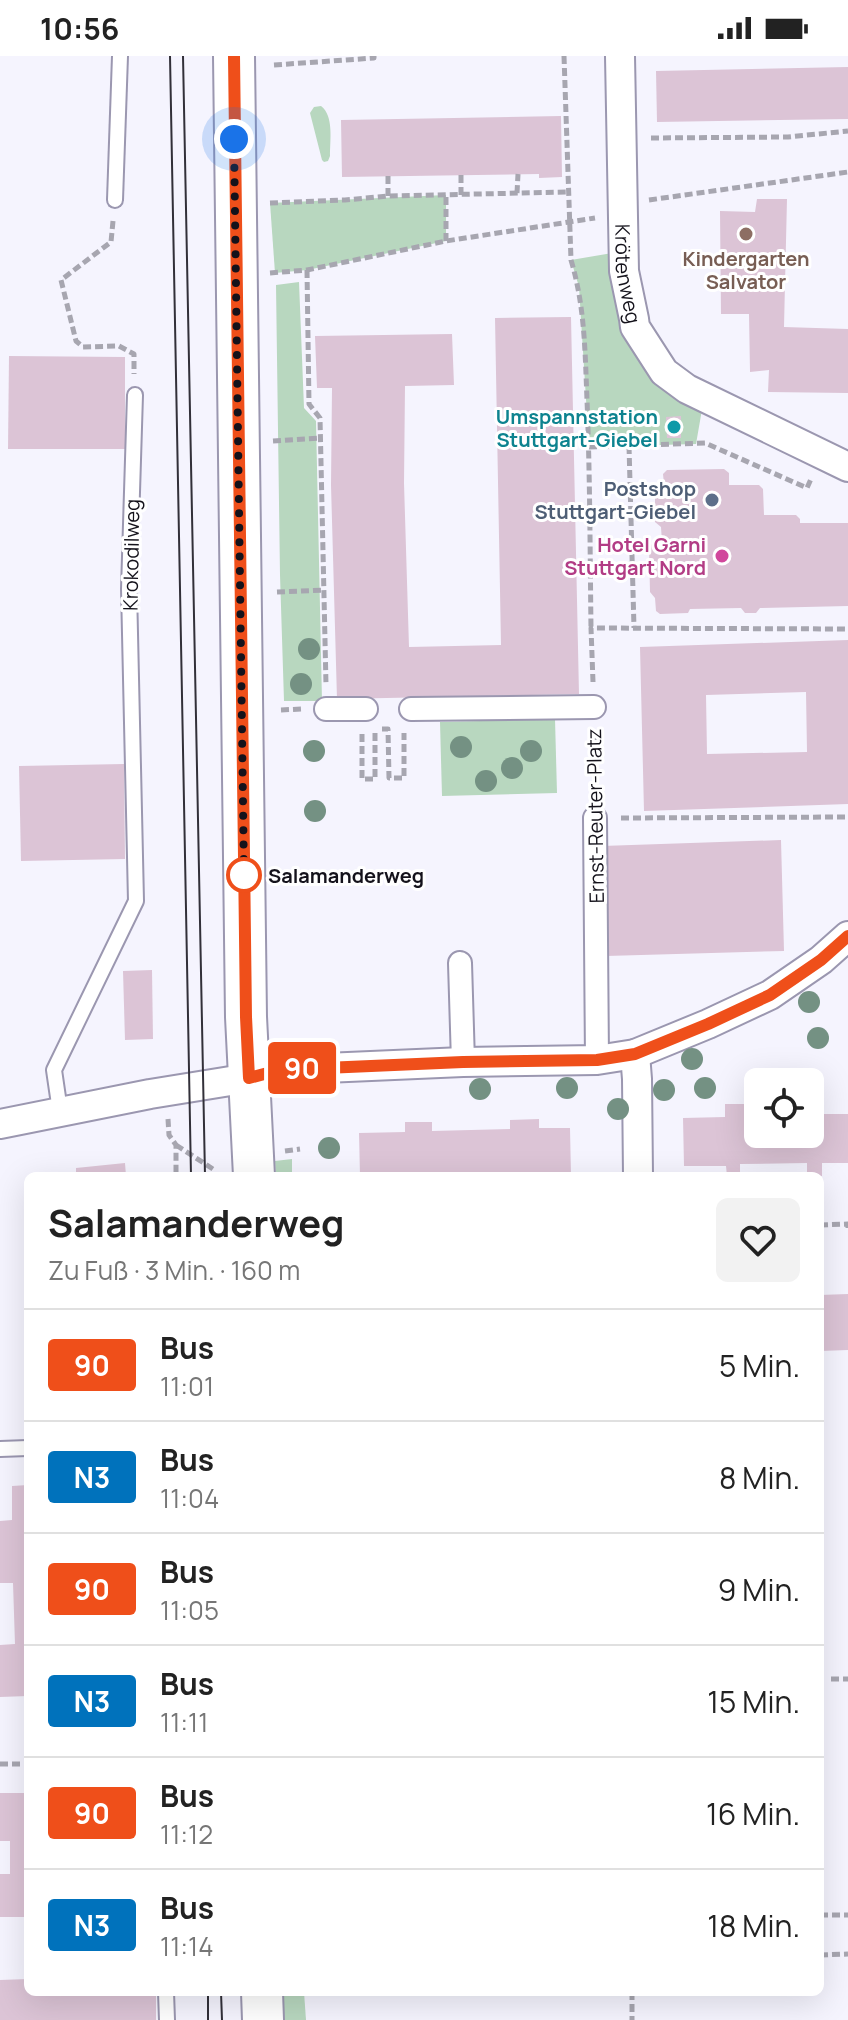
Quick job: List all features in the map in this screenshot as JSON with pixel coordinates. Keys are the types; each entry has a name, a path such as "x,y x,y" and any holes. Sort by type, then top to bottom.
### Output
{"main road":[{"path":"234,56 249,1078 235,1172"},
{"path":"262,1996 263,2020"}],"street":[{"name":"Krötenweg","path":"620,56 624,271 635,327 664,372 687,389 848,467"},
{"name":"Ernst-Reuter-Platz","path":"411,719 594,707"},
{"path":"326,709 363,709"},
{"name":"Ernst-Reuter-Platz","path":"595,818 597,1060"},
{"path":"0,1124 279,1070 597,1060 635,1054 770,995 821,960 848,936"},
{"path":"460,963 463,1062"},
{"path":"635,1054 638,1172"}],"lane":[{"path":"115,200 120,56"},
{"name":"Krokodilweg","path":"60,1111 54,1070 136,901 129,589 135,395"},
{"path":"0,1449 24,1448"},
{"path":"166,1996 167,2020"}],"path":[{"path":"274,65 374,56"},
{"path":"564,56 571,260 583,311 594,707"},
{"path":"651,138 788,137 848,131"},
{"path":"269,273 307,270 446,241 624,213 652,199 848,172"},
{"path":"517,193 518,174"},
{"path":"461,175 461,195"},
{"path":"388,176 388,196"},
{"path":"270,203 388,196 568,192"},
{"path":"446,195 446,241"},
{"path":"115,200 111,242 61,280 76,341 83,347 119,346 134,354 135,395"},
{"path":"307,270 309,404 320,418 326,709"},
{"path":"273,441 320,438"},
{"path":"589,447 705,443 807,488 814,472"},
{"path":"629,446 634,628"},
{"path":"277,592 324,590"},
{"path":"591,628 848,629"},
{"name":"Ernst-Reuter-Platz","path":"594,707 595,818"},
{"path":"363,709 362,779 375,779 375,729 388,729 389,778 404,778 404,729 411,719"},
{"path":"595,818 848,817"},
{"path":"167,1091 169,1135 176,1145 233,1172"},
{"path":"176,1145 176,1172"},
{"path":"824,1225 848,1224 848,1231"},
{"path":"831,1679 848,1679"},
{"path":"0,1764 24,1764"},
{"path":"824,1915 848,1915"},
{"path":"824,1955 848,1954"},
{"path":"632,1996 632,2020"}],"green space":[{"path":"321,106 328,116 330,129 330,156 324,162 310,113 314,107"},
{"path":"446,195 446,241 307,270 275,273 270,203"},
{"path":"624,251 634,320 704,398 696,444 589,447 579,287 571,260"},
{"path":"299,282 304,408 316,421 322,701 284,701 276,285"},
{"path":"555,719 557,793 442,796 440,722"},
{"path":"292,1159 292,1172 276,1172 275,1161"},
{"path":"279,1996 304,1996 306,2020 279,2020"}],"building":[{"path":"848,67 848,119 657,122 656,71"},
{"path":"561,116 562,177 539,178 539,174 342,177 341,120"},
{"path":"757,199 787,199 784,327 848,329 848,393 768,392 769,370 750,372 749,314 721,314 720,211 755,212"},
{"path":"571,317 579,694 337,699 331,485 332,388 317,388 315,336 452,334 454,385 405,386 404,483 409,647 501,645 495,318"},
{"path":"9,356 125,357 125,449 8,449"},
{"name":"Umspannstation Stuttgart-Giebel","path":"681,416 681,438 667,438 666,417"},
{"path":"724,469 729,473 729,485 759,485 763,489 764,515 796,515 800,523 848,523 848,606 760,608 756,613 745,613 741,608 690,609 688,613 660,614 656,611 655,598 650,592 649,547 654,542 662,542 661,527 655,522 655,493 664,484 663,474 667,470"},
{"path":"848,640 848,804 644,811 640,647","holes":["806,692 807,752 707,754 706,695"]},
{"path":"124,764 125,859 21,861 19,766"},
{"path":"781,840 784,951 606,956 602,846"},
{"path":"152,970 153,1039 125,1040 123,971"},
{"path":"725,1104 744,1104 744,1148 824,1148 824,1114 848,1114 848,1163 822,1163 822,1172 807,1172 807,1163 740,1164 740,1172 727,1172 726,1166 684,1166 683,1118 725,1117"},
{"path":"539,1119 539,1128 570,1128 571,1172 360,1172 359,1133 405,1132 405,1122 432,1122 432,1131 510,1129 510,1120"},
{"path":"125,1163 126,1172 76,1172 76,1168"},
{"path":"848,1294 848,1350 824,1351 824,1295"},
{"path":"24,1485 24,1696 0,1697 0,1645 15,1644 13,1583 0,1583 0,1521 12,1520 12,1486"},
{"path":"0,1793 24,1793 24,1917 0,1917 0,1874 10,1874 10,1841 0,1841"},
{"path":"24,1979 24,1996 156,1996 156,2020 0,2020 0,1980"}],"tram line":[{"path":"170,56 191,1172"},
{"path":"183,56 205,1172"},
{"path":"208,1996 208,2020"},
{"path":"221,1996 222,2020"}],"bus line":[{"name":"90","path":"234,56 249,1078 279,1070 314,1067 597,1060 635,1054 770,995 821,960 848,936"}],"place":[{"name":"Kindergarten Salvator","path":"746,234"},
{"name":"Umspannstation Stuttgart-Giebel","path":"674,427"},
{"name":"Postshop Stuttgart-Giebel","path":"712,500"},
{"name":"Hotel Garni Stuttgart Nord","path":"722,556"},
{"name":"Salamanderweg","path":"244,875"}],"route":[{"path":"234,139 244,875"}]}
